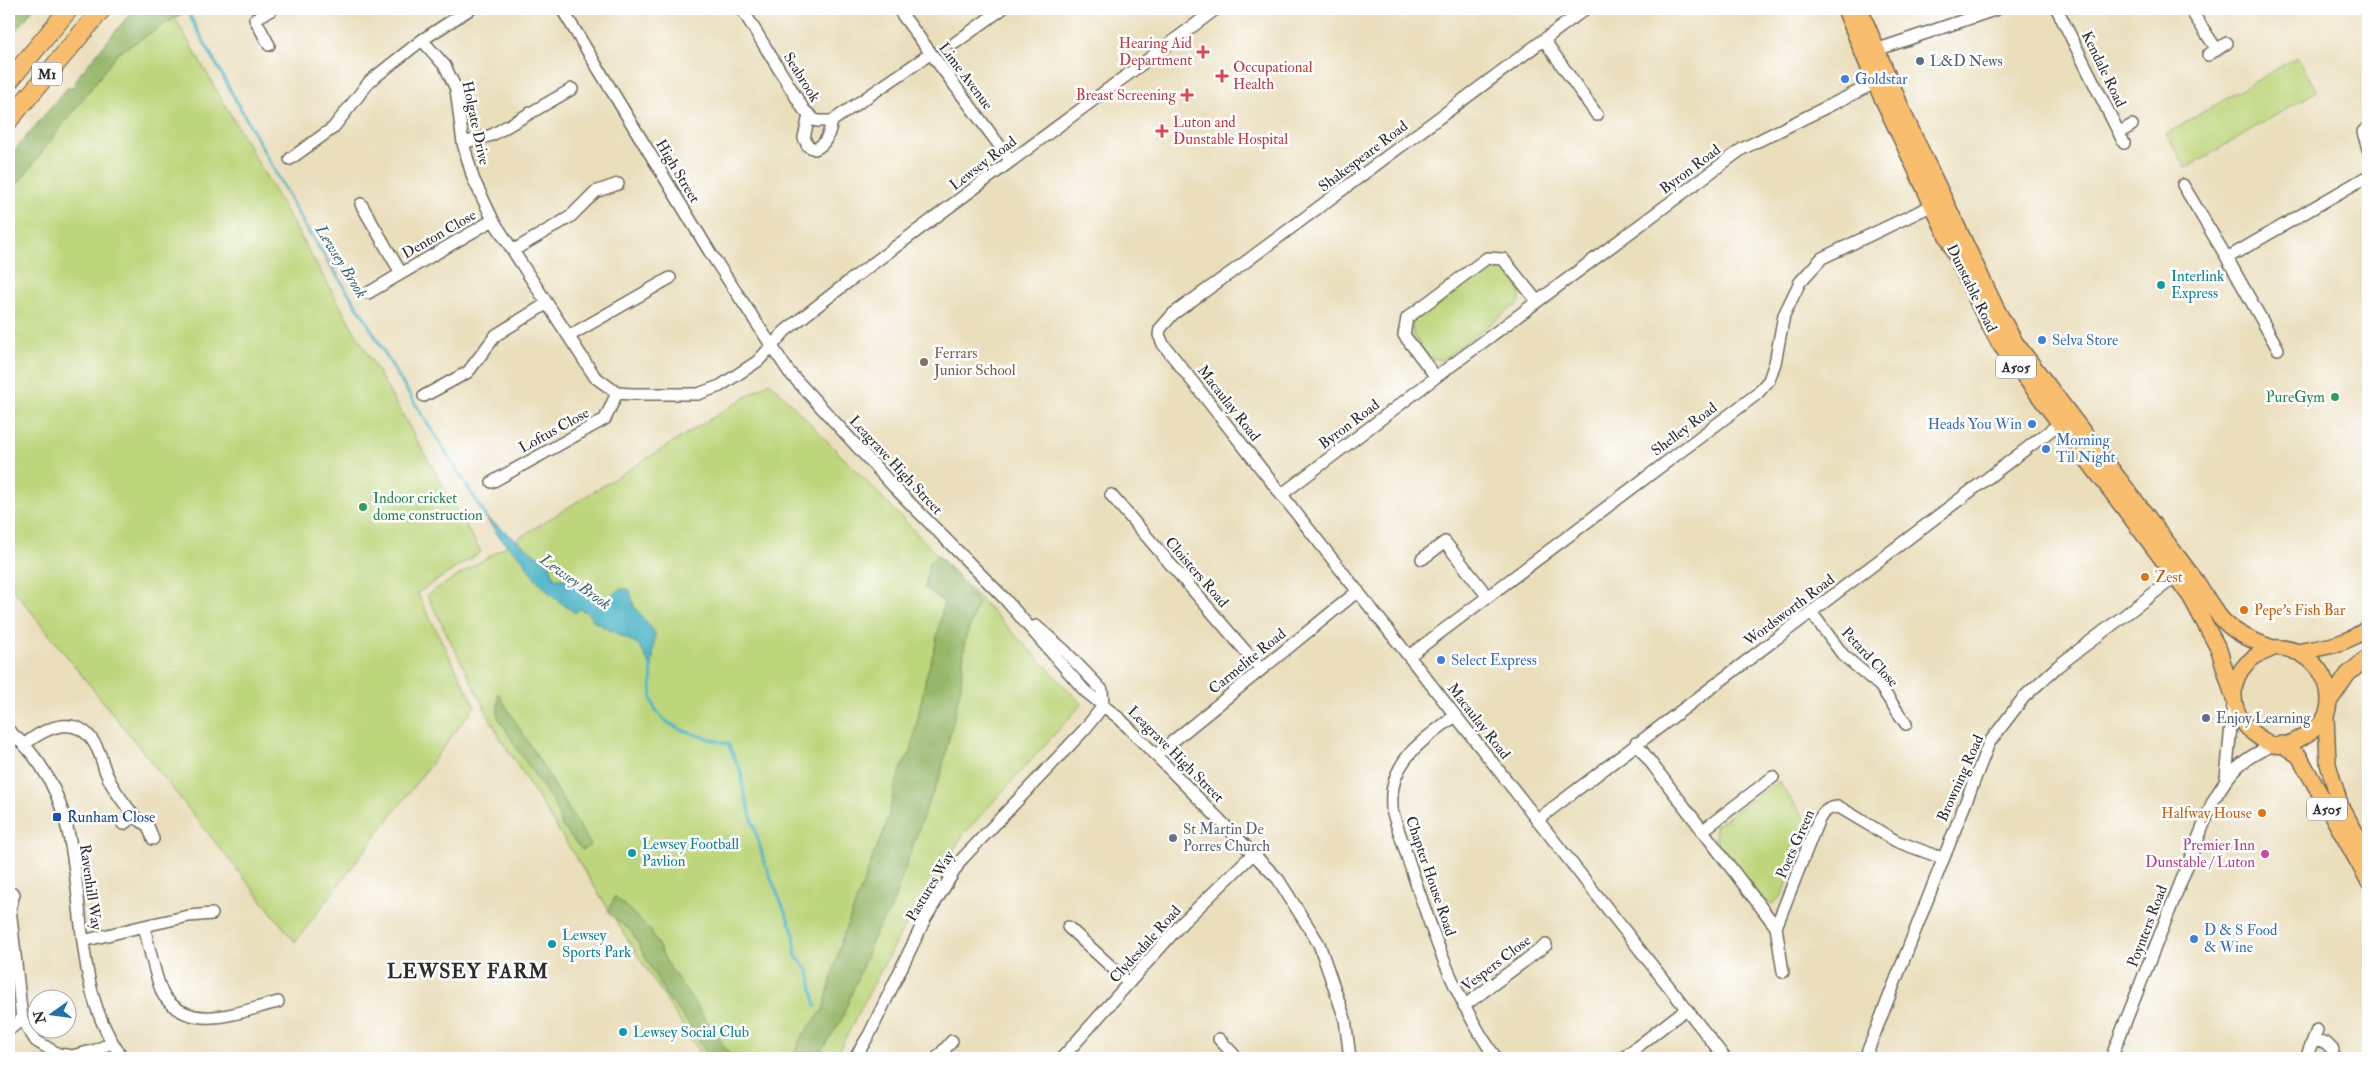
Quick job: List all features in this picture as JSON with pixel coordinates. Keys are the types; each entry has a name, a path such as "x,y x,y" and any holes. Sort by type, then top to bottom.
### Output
{"highway":[{"name":"M1","path":"9,81 70,9"},
{"name":"M1","path":"9,120 102,9"}],"main road":[{"name":"Dunstable Road","path":"1845,9 1875,84 1999,343 2190,596 2219,650 2233,700"},
{"name":"Dunstable Road","path":"1860,9 1906,120 1997,310 2015,342 2197,582 2216,612 2229,628 2245,639 2273,648"},
{"path":"2294,652 2351,640 2368,628"},
{"name":"A505","path":"2273,648 2282,648 2310,658 2321,672 2327,686 2328,764 2342,807 2368,854"},
{"path":"2233,700 2238,677 2246,665 2256,656 2273,648"},
{"path":"2278,745 2304,736 2316,728 2348,674 2368,656"},
{"name":"A505","path":"2233,700 2238,718 2246,727 2257,736 2299,756 2368,880"}],"street":[{"path":"269,45 252,14 273,9"},
{"name":"High Street","path":"562,9 711,254 772,346"},
{"name":"Seabrook","path":"742,9 809,115 816,121 832,121"},
{"name":"Lime Avenue","path":"898,9 1011,161"},
{"path":"955,43 1002,9"},
{"name":"Lewsey Road","path":"772,346 785,331 1216,9"},
{"name":"Shakespeare Road","path":"1160,329 1174,314 1585,9"},
{"path":"1876,50 1997,9"},
{"name":"Kendale Road","path":"2057,9 2121,138 2132,125"},
{"path":"2190,9 2212,53 2227,43"},
{"path":"290,159 333,128 370,81 422,40 466,10"},
{"name":"Holgate Drive","path":"422,40 445,66 456,88 464,143 473,178 493,220 595,377 617,392"},
{"path":"1544,40 1597,115"},
{"path":"809,115 804,138 808,146 815,149 821,147 827,139 832,121 930,54"},
{"name":"Byron Road","path":"1281,496 1436,377 1742,149 1875,84"},
{"path":"464,143 492,135 572,89"},
{"path":"2368,127 2363,132 2368,150"},
{"path":"2227,258 2368,176"},
{"path":"514,250 570,217 595,192 618,184"},
{"path":"2183,185 2278,349"},
{"name":"Denton Close","path":"361,204 401,273"},
{"name":"Shelley Road","path":"1409,656 1757,394 1769,380 1775,363 1784,315 1800,282 1822,258 1933,206"},
{"name":"Denton Close","path":"368,293 493,220"},
{"path":"1436,377 1404,335 1407,318 1487,258 1503,259 1537,302"},
{"path":"569,336 670,278"},
{"path":"424,396 468,372 496,335 546,304"},
{"name":"Macaulay Road","path":"1160,329 1159,336 1163,344 1725,1058"},
{"path":"617,392 698,394 720,386 758,361 772,346"},
{"name":"Leagrave High Street","path":"772,346 789,372 882,474 1004,598 1085,691 1120,719 1156,754 1278,879 1319,944 1345,1019 1350,1058"},
{"name":"Loftus Close","path":"492,482 605,418 617,392"},
{"name":"Wordsworth Road","path":"1537,820 1636,743 2059,424"},
{"name":"Cloisters Road","path":"1111,495 1260,668"},
{"path":"1422,559 1445,542 1488,597"},
{"name":"Browning Road","path":"1865,1058 1942,858 1989,743 2024,697 2058,666 2175,577"},
{"name":"Carmelite Road","path":"1156,754 1260,668 1358,592"},
{"name":"Petard Close","path":"1811,612 1843,655 1880,686 1906,724"},
{"name":"Poynters Road","path":"2111,1058 2196,841 2226,778 2233,700"},
{"name":"Pastures Way","path":"855,1058 870,1033 925,919 961,860 1085,730 1103,706"},
{"name":"Chapter House Road","path":"1455,716 1412,751 1401,764 1393,787 1392,811 1450,976 1464,1006 1496,1058"},
{"path":"25,744 42,731 56,726 71,726 85,732 97,747 108,778 134,816 148,826 152,840"},
{"name":"Ravenhill Way","path":"9,730 25,744 56,790 76,869 83,941 91,991 110,1043 122,1058"},
{"path":"1636,743 1776,927 1783,972"},
{"name":"Poynters Road","path":"2226,778 2251,754 2278,745"},
{"path":"1702,831 1773,777"},
{"name":"Poets Green","path":"1776,927 1818,821 1823,812 1830,808 1839,807 1896,840 1942,858"},
{"path":"123,824 134,816"},
{"name":"Clydesdale Road","path":"1065,1057 1182,923 1254,853"},
{"path":"14,894 10,908 12,950 22,1019 36,1041 58,1054 72,1057 96,1050 110,1043"},
{"path":"83,941 189,916 212,914"},
{"path":"144,926 163,995 183,1014 207,1018 278,1002"},
{"path":"1068,927 1129,983"},
{"name":"Vespers Close","path":"1464,1006 1546,945"},
{"path":"1623,1058 1686,1009"},
{"path":"9,1030 22,1019"},
{"path":"2306,1058 2315,1034 2333,1050"},
{"path":"1219,1039 1236,1058"},
{"path":"937,1058 952,1041"}],"green space":[{"path":"9,9 33,9 9,40"},
{"path":"134,9 188,10 118,53 9,195 9,157 68,87 72,89 80,74"},
{"path":"135,9 170,9 481,552 417,593 475,706 295,942 9,584 9,169"},
{"path":"2297,57 2317,91 2186,168 2166,134"},
{"path":"1487,264 1500,265 1520,289 1520,302 1442,360 1430,358 1413,335 1412,321"},
{"path":"770,382 1082,704 963,835 894,945 835,1058 703,1058 500,738 427,595"},
{"path":"938,555 978,602 965,640 961,686 941,774 925,811 891,909 876,931 841,1021 816,1058 793,1058 801,1037 823,1010 842,939 887,823 899,774 911,752 944,602 925,588 929,562"},
{"path":"498,693 591,845 582,850 562,826 553,802 498,717"},
{"path":"1778,781 1810,826 1782,896 1772,904 1761,899 1716,842 1715,826"},
{"path":"615,896 651,931 667,963 732,1058 709,1058 691,1027 666,995 631,931 608,913"}],"water":[{"path":"484,516 550,565 555,579 570,579 597,604 606,600 616,591 630,590 634,606 655,633 652,669 639,645 594,622 589,614 580,609 575,613 553,597 533,576 524,562 500,538"}],"waterway":[{"name":"Lewsey Brook","path":"186,9 305,226 366,320 396,373 487,518"},
{"name":"Lewsey Brook","path":"651,665 652,701 664,719 684,731 728,744 741,772 743,789 765,864 794,933 796,956 809,972 816,1006"}],"place":[{"name":"Hearing Aid Department","path":"1203,52"},
{"name":"L&D News","path":"1920,61"},
{"name":"Occupational Health","path":"1222,76"},
{"name":"Goldstar","path":"1845,79"},
{"name":"Breast Screening","path":"1187,95"},
{"name":"Luton and Dunstable Hospital","path":"1162,131"},
{"name":"Interlink Express","path":"2161,285"},
{"name":"Selva Store","path":"2042,340"},
{"name":"Ferrars Junior School","path":"924,362"},
{"name":"PureGym","path":"2335,397"},
{"name":"Heads You Win","path":"2032,424"},
{"name":"Morning Til Night","path":"2046,449"},
{"name":"Indoor cricket dome construction","path":"363,507"},
{"name":"Zest","path":"2145,577"},
{"name":"Pepe's Fish Bar","path":"2244,610"},
{"name":"Select Express","path":"1441,660"},
{"name":"Enjoy Learning","path":"2206,718"},
{"name":"Halfway House","path":"2262,813"},
{"name":"Runham Close","path":"57,817"},
{"name":"St Martin De Porres Church","path":"1173,838"},
{"name":"Lewsey Football Pavlion","path":"632,853"},
{"name":"Premier Inn Dunstable / Luton","path":"2265,854"},
{"name":"D & S Food & Wine","path":"2194,939"},
{"name":"Lewsey Sports Park","path":"552,944"},
{"name":"Lewsey Social Club","path":"623,1032"}],"district":[{"name":"LEWSEY FARM","path":"468,971"}]}
